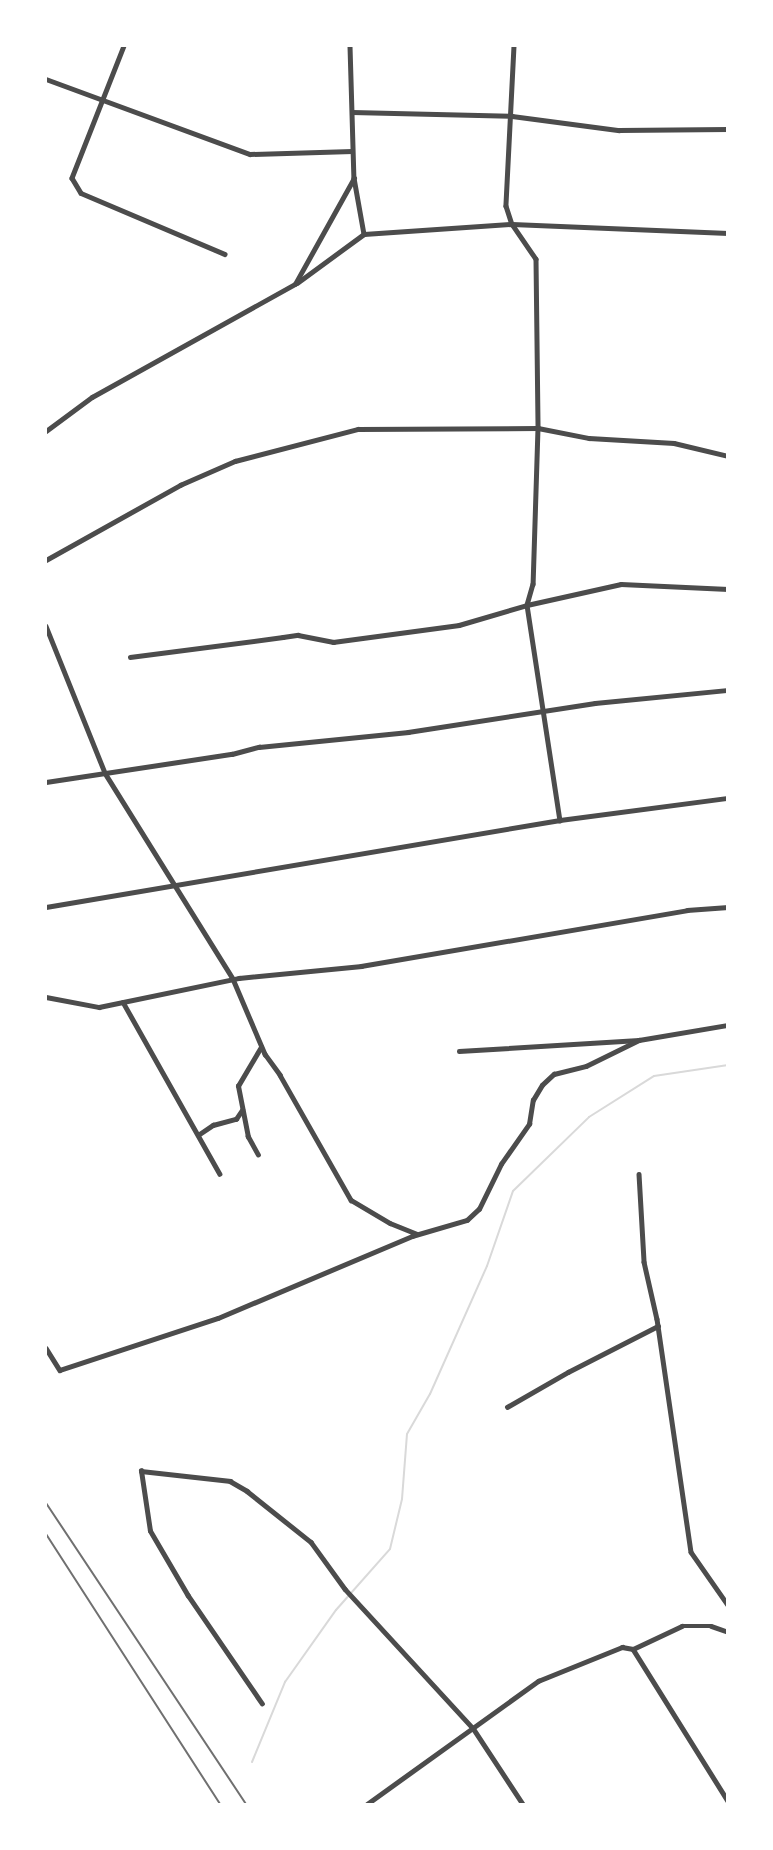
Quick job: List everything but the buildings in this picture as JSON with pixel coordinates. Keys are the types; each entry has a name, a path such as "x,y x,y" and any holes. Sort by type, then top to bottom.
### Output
{"street":[{"path":"124,46 72,178 81,193 225,254"},
{"path":"350,46 352,152 364,234"},
{"path":"514,46 506,206 512,224 536,259 538,428 533,584 527,605 560,820"},
{"path":"46,79 250,154 352,152"},
{"path":"352,112 512,116 620,130 727,129"},
{"path":"295,284 354,178"},
{"path":"46,431 92,397 295,284 364,234 512,224 727,233"},
{"path":"46,560 180,485 235,461 358,429 538,428 589,438 674,443 727,456"},
{"path":"130,657 283,636 298,635 333,642 438,628 479,621 527,605 621,584 727,589"},
{"path":"46,626 105,773 233,979 262,1047 351,1200 390,1223 417,1234"},
{"path":"46,782 232,754 259,747 408,732 545,713 596,703 727,690"},
{"path":"46,907 560,820 727,798"},
{"path":"46,997 99,1007 233,979 361,966 687,910 727,907"},
{"path":"123,1002 220,1174"},
{"path":"459,1051 639,1040 727,1025"},
{"path":"46,1348 61,1370 218,1318 417,1234 467,1220 479,1209 501,1164 529,1125 533,1100 542,1085 554,1074 586,1066 639,1040"},
{"path":"258,1155 248,1137 239,1086 262,1047"},
{"path":"198,1135 213,1125 236,1119 243,1109"},
{"path":"639,1174 644,1262 658,1326 691,1552 727,1605"},
{"path":"507,1407 658,1326"},
{"path":"262,1704 188,1596 150,1531 141,1471 230,1481 247,1491 311,1542 355,1601 472,1728 523,1804"},
{"path":"367,1804 538,1681 622,1647 633,1649 682,1626 711,1626 727,1632"},
{"path":"633,1649 727,1801"}],"waterway":[{"path":"252,1762 285,1682 336,1610 390,1549 402,1499 407,1434 430,1394 487,1266 513,1191 589,1117 654,1076 728,1065"}],"railway":[{"path":"46,1503 246,1804"},
{"path":"46,1534 220,1804"}]}
